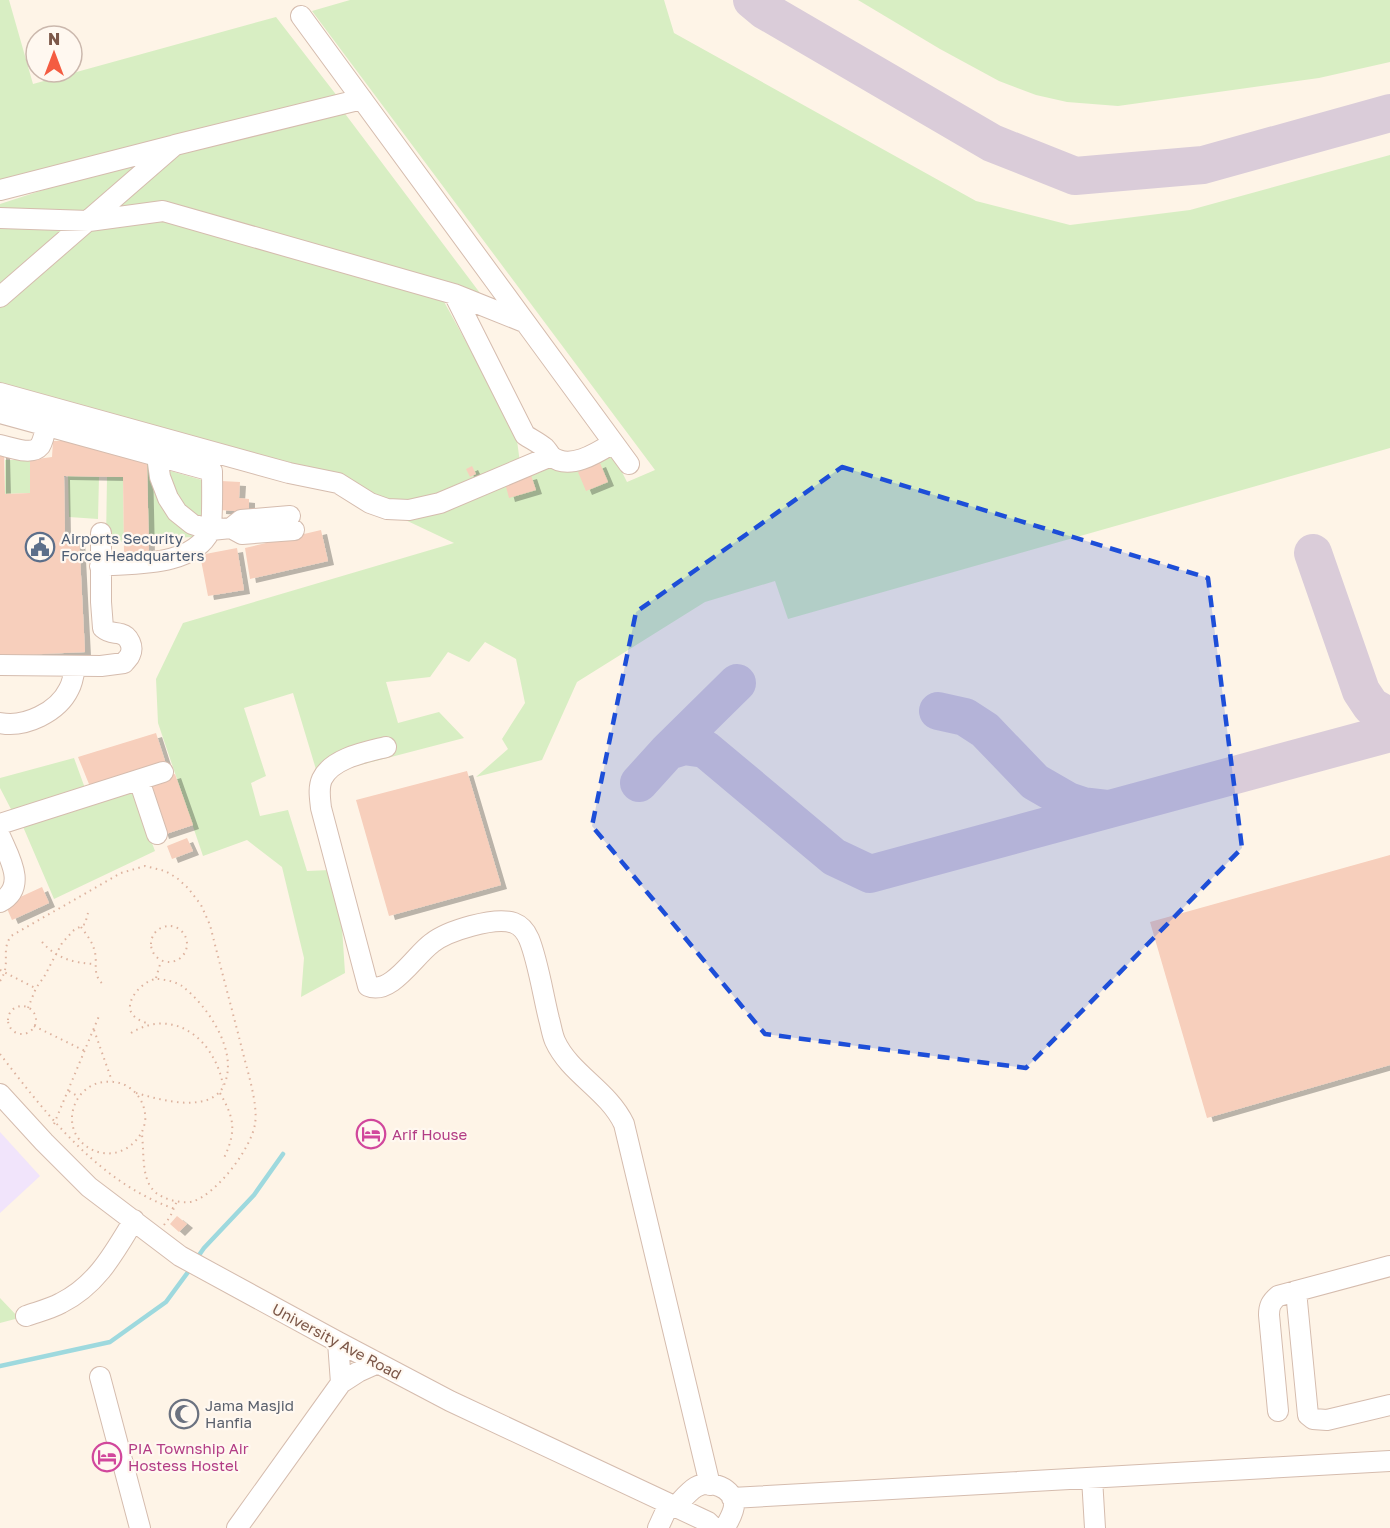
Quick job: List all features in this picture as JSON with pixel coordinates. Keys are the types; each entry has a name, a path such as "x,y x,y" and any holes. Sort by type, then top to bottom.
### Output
{"street":[{"path":"301,16 629,465"},
{"path":"0,190 362,99"},
{"path":"0,297 175,145"},
{"path":"0,218 89,221 163,211 454,294 525,323"},
{"path":"454,294 525,435 546,449 551,456 560,460 586,459 613,444"},
{"path":"0,393 289,473 338,483 370,503 387,509 409,510 440,503 551,456"},
{"path":"0,413 212,471 211,530 200,544 187,554 167,560 100,566"},
{"path":"0,445 34,450 40,445 46,426"},
{"path":"157,456 162,486 168,498 177,512 192,524 211,530 231,528 242,534 292,523"},
{"path":"0,665 116,665 124,663 131,655 128,638 123,634 112,634 103,628 100,533"},
{"path":"0,723 13,724 47,713 70,688 75,666"},
{"path":"386,747 334,765 323,777 320,789 321,808 368,986 374,989 386,986 432,942 465,927 503,921 523,928 532,946 554,1039 567,1059 610,1103 624,1124 711,1485"},
{"path":"0,824 163,772"},
{"path":"139,780 157,834"},
{"path":"0,836 14,868 15,882 13,891 0,902"},
{"name":"University Ave Road","path":"0,1094 89,1187 180,1256 450,1401 708,1522 714,1528"},
{"path":"26,1316 61,1304 86,1287 110,1260 134,1220"},
{"path":"1278,1411 1269,1308 1272,1302 1278,1296 1390,1266"},
{"path":"1296,1292 1308,1414 1312,1419 1327,1420 1390,1405"},
{"path":"338,1342 341,1383"},
{"path":"237,1528 341,1383 378,1363"},
{"path":"100,1377 140,1528"},
{"path":"732,1498 1390,1461"},
{"path":"1092,1478 1095,1528"},
{"path":"663,1526 672,1506 697,1486 711,1485 721,1487 732,1498 734,1505 732,1514 725,1528"}],"path":[{"path":"0,981 5,973 6,942 11,936 100,884 121,873 145,866 165,871 177,878 201,905 210,925 251,1082 255,1124 243,1151 214,1188 193,1201 177,1201 162,1197 152,1190 146,1178 144,1163 142,1132 144,1107 135,1092"},
{"path":"28,1008 36,988 62,943 74,930 85,924 88,913"},
{"path":"81,927 95,950 97,976 100,983 105,986"},
{"path":"164,927 177,927 186,936 187,948 184,954 174,962 162,961 156,957 151,946 154,934 164,927"},
{"path":"42,942 48,949 64,959 95,964"},
{"path":"156,979 162,961"},
{"path":"0,970 36,988"},
{"path":"142,1132 132,1146 125,1150 108,1154 91,1150 79,1138 75,1130 73,1113 75,1105 85,1090 102,1082 120,1083 135,1092 171,1102 205,1101 220,1093 227,1079 229,1067 223,1039 211,1018 200,1003 181,985 156,979 140,987 131,1001 130,1011 149,1024"},
{"path":"22,1006 28,1008 35,1016 34,1026 26,1033 16,1033 8,1025 12,1010 22,1006"},
{"path":"44,1142 55,1123 99,1016"},
{"path":"131,1033 149,1024 162,1023 176,1024 188,1031 201,1041 220,1070 223,1088"},
{"path":"34,1026 85,1052"},
{"path":"94,1030 112,1082"},
{"path":"0,1054 33,1097 78,1147 138,1193 175,1209"},
{"path":"68,1090 79,1097"},
{"path":"220,1093 232,1120 232,1138 224,1158"},
{"path":"156,1237 175,1209 177,1201"}],"highlighted area":[{"path":"842,467 1208,578 1242,848 1026,1068 765,1034 592,826 636,612"}],"shaded area":[{"path":"0,1132 40,1176 0,1213"}],"green space":[{"path":"0,0 9,0 24,52 24,84 84,84 84,70 276,17 341,101 0,185"},
{"path":"350,0 664,0 674,33 976,201 1070,225 1190,210 1390,155 1390,448 788,619 775,581 705,602 577,682 542,760 476,777 508,749 502,739 525,703 516,659 485,642 469,662 448,652 430,677 386,682 398,723 439,712 464,738 318,776 293,693 244,708 266,776 251,783 260,816 288,810 307,871 330,870 342,927 345,973 301,997 304,958 282,867 247,840 203,856 158,723 156,679 183,623 454,543 399,517 555,463 613,454 627,482 655,470 312,11"},
{"path":"858,0 1390,0 1390,62 1319,78 1118,106 1067,102 1036,95 999,81"},
{"path":"343,111 486,301 166,206 102,214 174,155"},
{"path":"157,153 86,216 0,211 0,204"},
{"path":"154,219 305,255 442,298 516,433 520,463 436,499 390,505 0,386 0,306 90,229"},
{"path":"0,222 75,226 0,291"},
{"path":"5,460 30,460 30,493 5,494"},
{"path":"147,461 153,469 162,501 194,537 149,539"},
{"path":"167,470 202,480 207,515 196,517 179,508"},
{"path":"68,476 99,477 98,519 69,517"},
{"path":"107,477 123,477 124,542 106,541"},
{"path":"74,758 86,791 13,813 0,788 0,778"},
{"path":"132,790 155,851 54,899 21,822"},
{"path":"0,1298 19,1318 0,1323"}],"building":[{"name":"Airports Security Force Headquarters","path":"53,441 128,452 147,461 149,552 124,552 123,477 64,476 65,534 79,537 85,652 0,656 0,453 4,453 5,494 30,493 30,460 52,457"},
{"path":"600,463 608,482 586,491 578,472"},
{"path":"472,466 476,474 470,477 466,469"},
{"path":"531,475 536,490 509,498 505,483"},
{"path":"221,481 240,482 239,498 249,499 249,512 220,510"},
{"path":"321,530 328,561 250,579 245,548"},
{"path":"237,548 244,590 208,596 200,555"},
{"path":"156,733 167,767 91,789 78,757"},
{"path":"467,771 501,885 389,916 356,800"},
{"path":"175,774 193,825 163,835 146,783"},
{"path":"187,838 193,851 172,859 167,846"},
{"path":"1390,855 1390,1065 1207,1118 1150,922"},
{"path":"42,887 49,903 12,920 5,904"},
{"path":"177,1216 187,1224 179,1232 170,1224"}],"waterway":[{"path":"197,1258 254,1195 283,1154"},
{"path":"0,1366 110,1342 166,1302 191,1268"}],"taxiway":[{"path":"752,0 764,10 992,143 1075,176 1203,165 1390,113"},
{"path":"1313,553 1361,691 1371,706 1390,717"},
{"path":"668,751 737,683"},
{"path":"938,711 965,717 985,730 1035,782 1068,801 1083,806 1109,809"},
{"path":"639,783 668,751 684,746 705,749 834,857 870,874 1390,733"}],"place":[{"name":"Airports Security Force Headquarters","path":"40,547"},
{"name":"Arif House","path":"371,1134"},
{"name":"Jama Masjid Hanfia","path":"184,1414"},
{"name":"PIA Township Air Hostess Hostel","path":"107,1457"}]}
